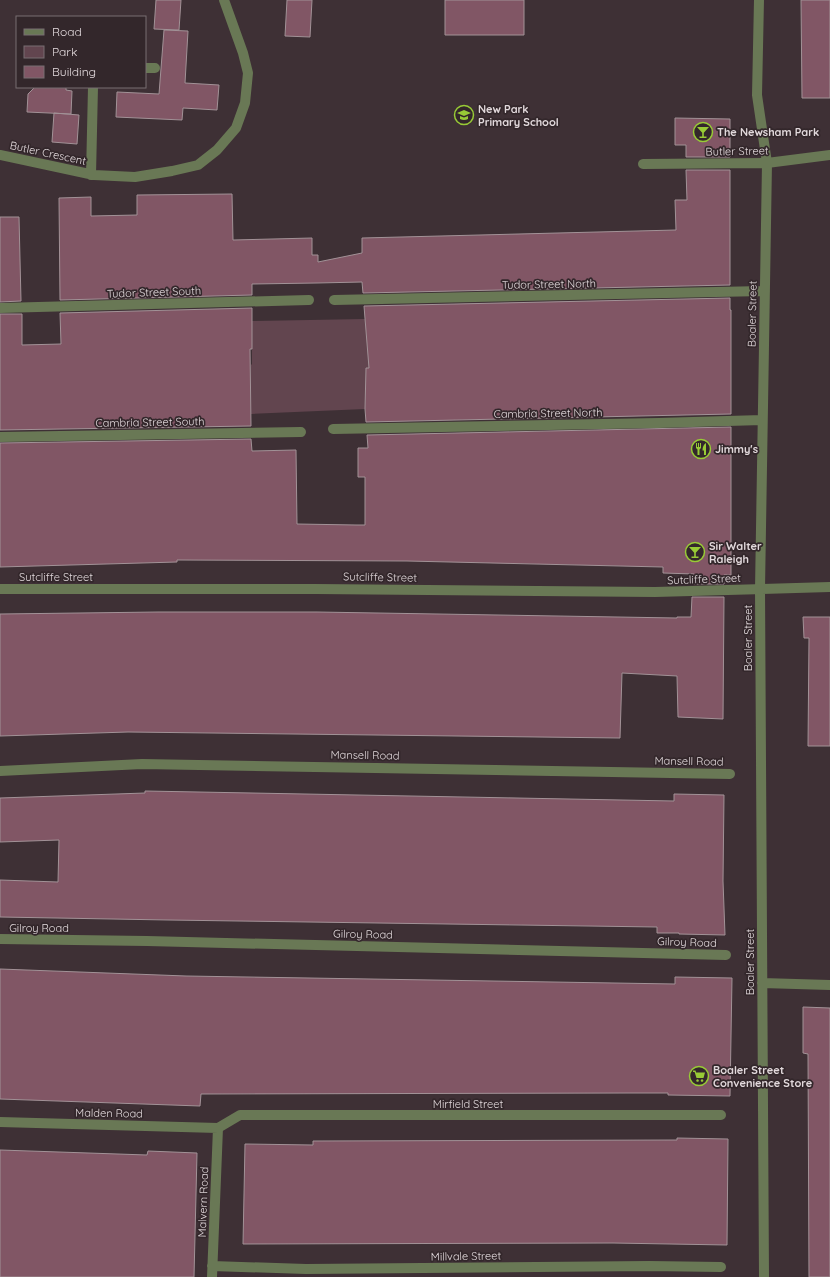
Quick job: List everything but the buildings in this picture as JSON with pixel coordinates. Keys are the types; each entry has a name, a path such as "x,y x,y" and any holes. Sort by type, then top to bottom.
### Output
{"street":[{"name":"Butler Crescent","path":"0,155 91,175 135,177 172,172 198,165 217,150 236,128 245,103 248,73 243,53 224,0"},
{"name":"Boaler Street","path":"759,0 758,95 766,163 760,589 764,1277"},
{"name":"Butler Crescent","path":"91,175 93,88"},
{"name":"Butler Street","path":"643,164 766,163 830,155"},
{"name":"Tudor Street North","path":"334,300 765,291"},
{"name":"Tudor Street South","path":"0,308 309,300"},
{"name":"Cambria Street North","path":"333,429 762,420"},
{"name":"Cambria Street South","path":"0,437 301,432"},
{"name":"Sutcliffe Street","path":"0,589 316,589 655,592 830,587"},
{"name":"Mansell Road","path":"0,771 142,764 730,774"},
{"name":"Gilroy Road","path":"0,940 147,941 726,955"},
{"path":"762,983 830,985"},
{"name":"Mirfield Street","path":"218,1128 240,1115 721,1116"},
{"name":"Malden Road","path":"0,1122 218,1128"},
{"name":"Malvern Road","path":"212,1277 218,1128"},
{"name":"Millvale Street","path":"212,1266 306,1269 649,1266 721,1267"}],"green space":[{"path":"365,319 370,368 366,369 365,409 251,414 252,321"}],"place":[{"name":"New Park Primary School","path":"464,115"},
{"name":"The Newsham Park","path":"703,132"},
{"name":"Jimmy's","path":"701,449"},
{"name":"Sir Walter Raleigh","path":"695,552"},
{"name":"Boaler Street Convenience Store","path":"699,1076"}]}
